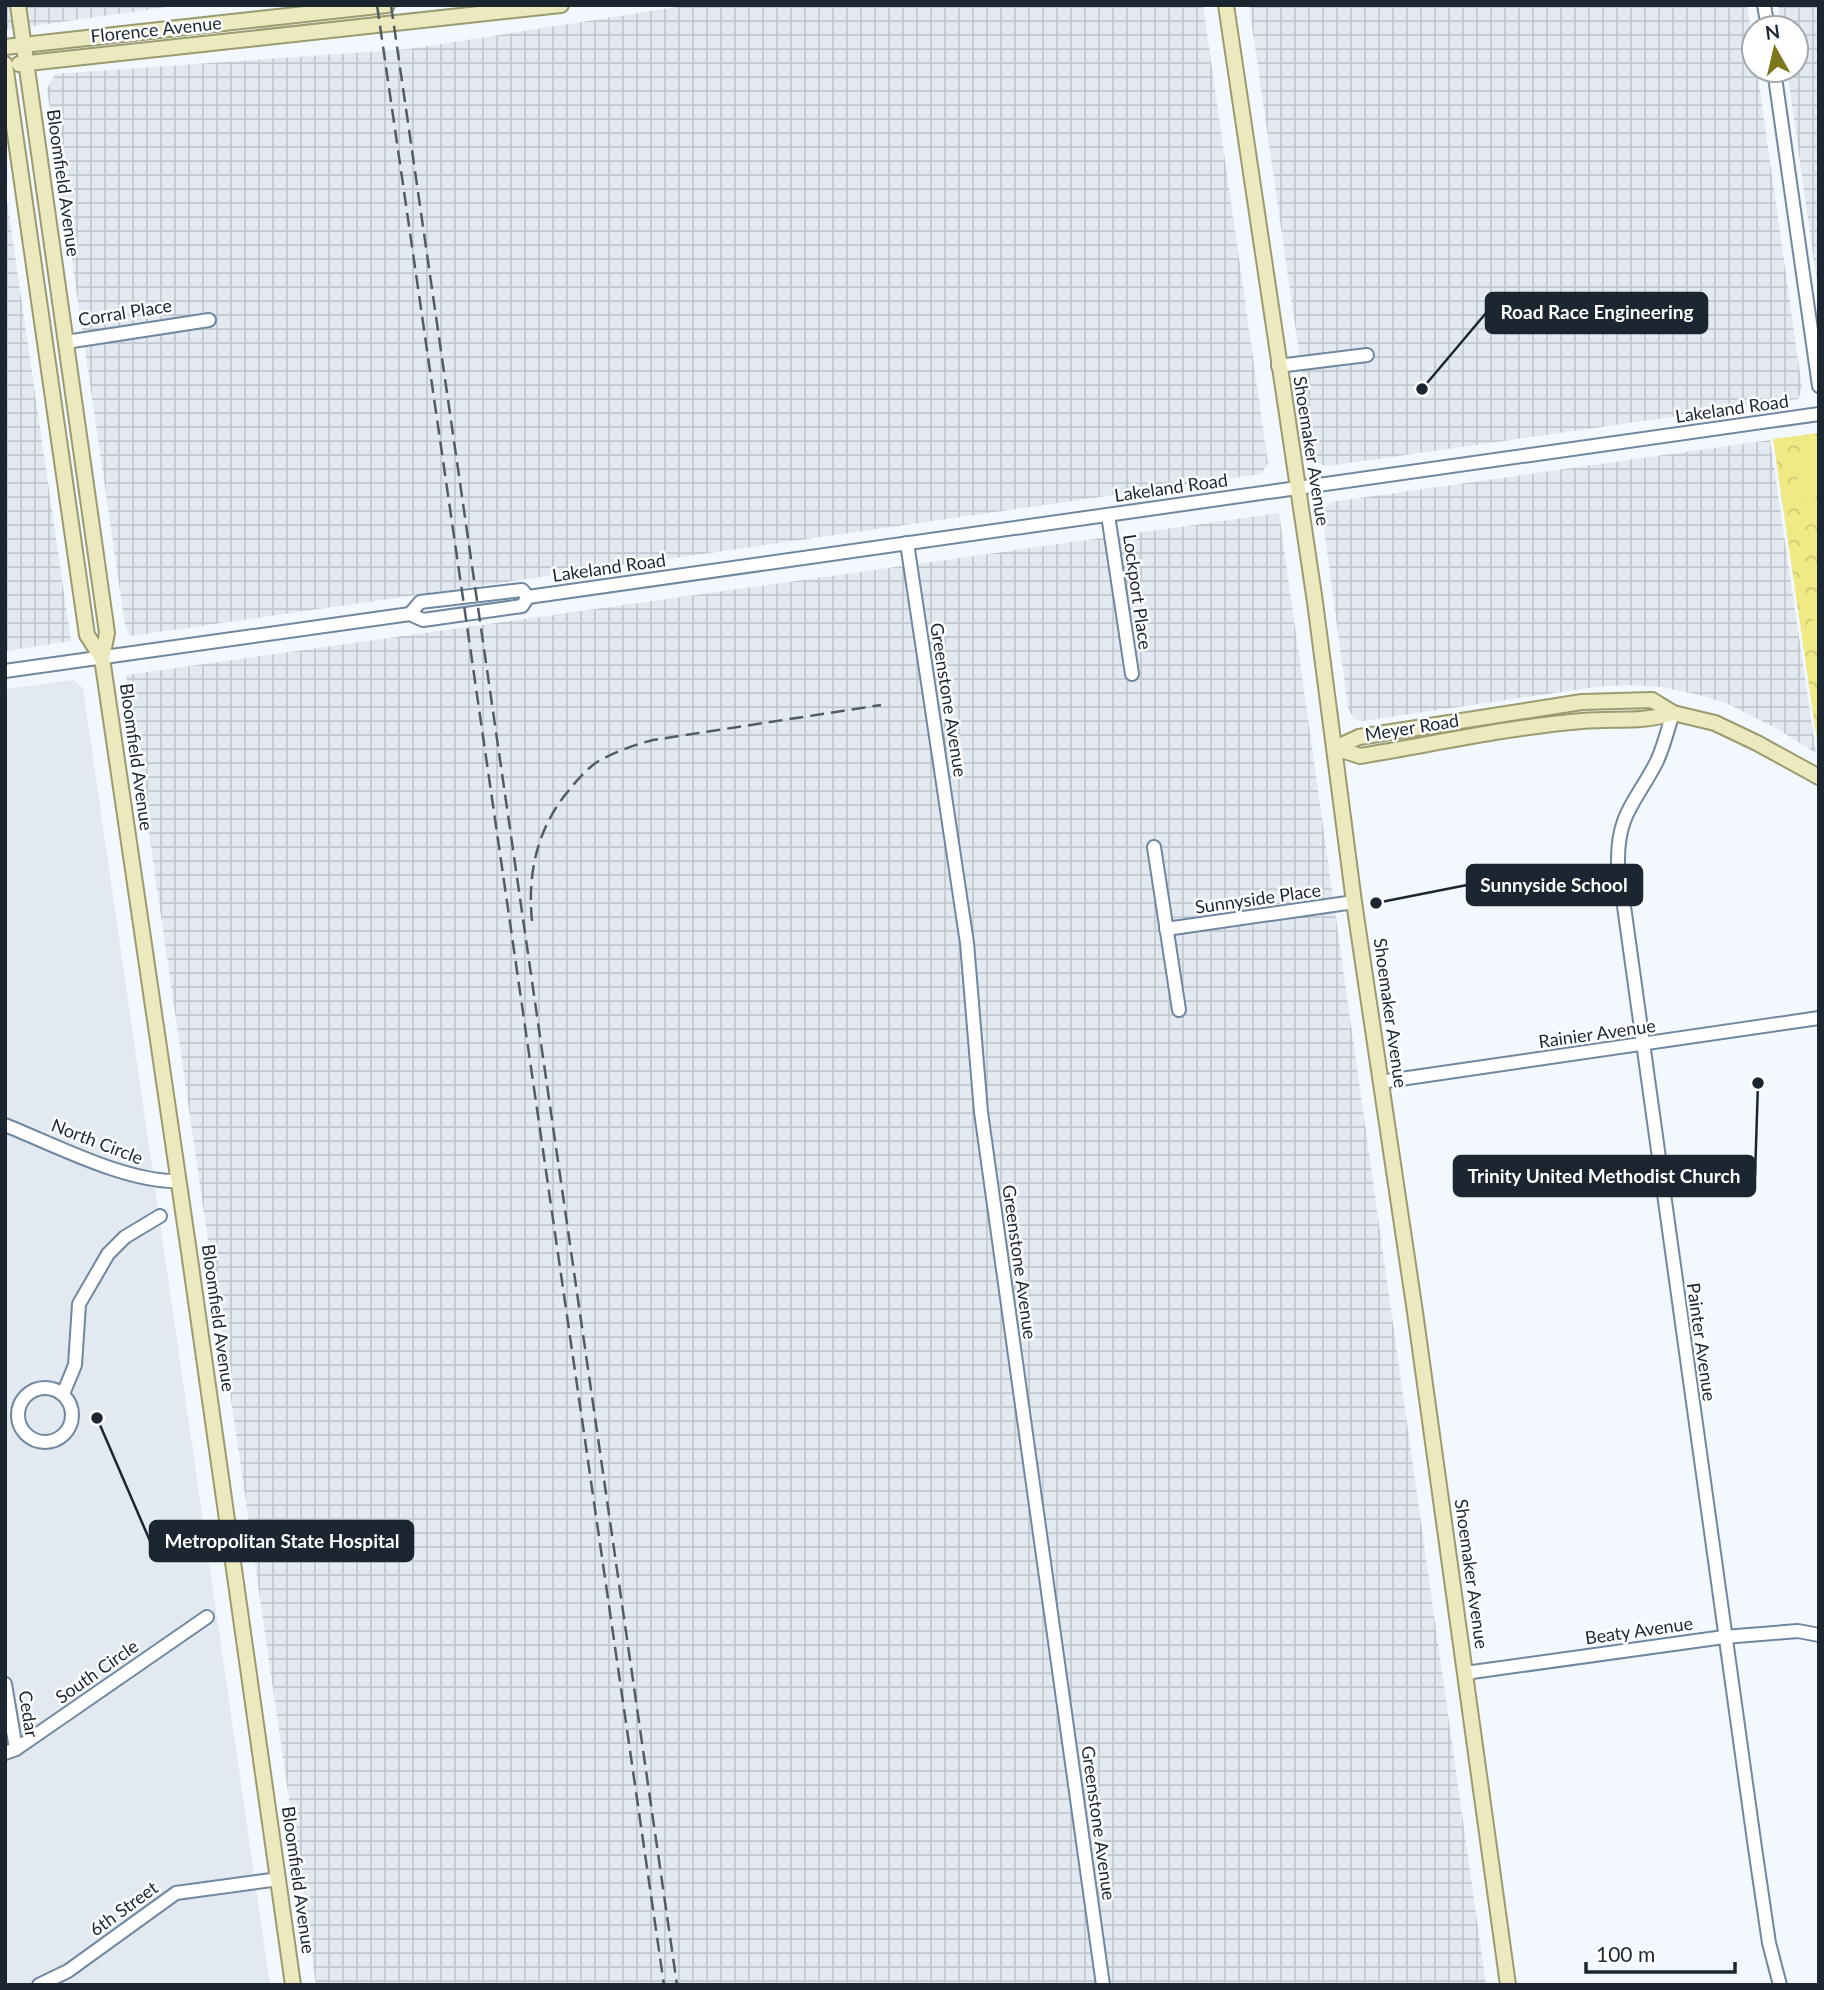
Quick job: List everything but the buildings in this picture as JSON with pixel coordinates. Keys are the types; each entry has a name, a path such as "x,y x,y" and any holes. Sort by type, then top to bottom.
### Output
{"main road":[{"name":"Bloomfield Avenue","path":"18,5 107,633 102,658 293,1985"},
{"name":"Florence Avenue","path":"5,47 387,5"},
{"name":"Florence Avenue","path":"5,65 561,5"},
{"name":"Shoemaker Avenue","path":"1226,5 1335,748 1354,902 1417,1324 1508,1985"},
{"name":"Bloomfield Avenue","path":"5,65 87,635 102,658"},
{"name":"Corral Place","path":"46,345 66,342"},
{"name":"Meyer Road","path":"1335,748 1359,737 1533,709 1582,702 1652,700 1673,713 1715,723 1764,746 1819,778"},
{"path":"1533,709 1534,728"},
{"name":"Meyer Road","path":"1335,748 1360,756 1582,721 1652,720 1673,713"}],"street":[{"path":"1776,84 1819,386"},
{"name":"Corral Place","path":"66,342 209,320"},
{"path":"1278,366 1367,355"},
{"name":"Lakeland Road","path":"5,671 410,614 420,602 522,590 528,597 1819,414"},
{"name":"Lockport Place","path":"1108,515 1132,674"},
{"name":"Greenstone Avenue","path":"907,543 967,943 981,1112 1103,1985"},
{"name":"Painter Avenue","path":"1673,713 1658,760 1625,814 1618,849 1625,918 1724,1637 1769,1943 1780,1985"},
{"path":"1154,847 1179,1010"},
{"name":"Sunnyside Place","path":"1166,929 1354,902"},
{"name":"Rainier Avenue","path":"1380,1082 1819,1018"},
{"name":"North Circle","path":"5,1125 133,1176 160,1182 179,1181"},
{"path":"63,1394 75,1365 79,1304 108,1254 125,1237 160,1216"},
{"path":"47,1388 63,1394 72,1410 69,1428 63,1436 45,1442 28,1436 18,1420 20,1404 24,1397 31,1391 47,1388"},
{"name":"South Circle","path":"10,1751 207,1616"},
{"name":"Beaty Avenue","path":"1465,1673 1724,1637 1798,1631 1819,1635"},
{"name":"Cedar","path":"5,1684 10,1751"},
{"name":"6th Street","path":"39,1985 68,1971 176,1893 278,1880"}],"shaded area":[{"path":"5,5 181,5 5,30"},
{"path":"690,5 1203,5 1268,463 1261,474 130,636 125,625 47,89 55,74 409,49"},
{"path":"1249,5 1747,5 1748,14 1740,14 1740,84 1759,84 1802,388 1798,399 1328,466 1320,464 1314,457"},
{"path":"1778,5 1819,5 1819,297 1789,84 1810,84 1810,14 1780,14"},
{"path":"5,187 71,641 5,651"},
{"path":"1770,440 1816,753 1776,728 1726,703 1661,687 1595,687 1363,721 1354,719 1348,708 1322,513 1331,502"},
{"path":"1279,513 1486,1985 316,1985 126,675"},
{"path":"73,680 83,688 270,1985 5,1985 5,689"}],"green space":[{"path":"1819,433 1819,754 1773,439"},
{"path":"1819,450 1819,471 1797,475 1794,454"},
{"path":"1819,475 1819,496 1801,499 1797,479"},
{"path":"1819,593 1819,658 1809,594"}],"railway":[{"path":"377,5 664,1985"},
{"path":"391,5 677,1985"},
{"path":"532,921 533,867 543,834 559,803 579,778 597,762 624,749 653,740 881,705"}],"place":[{"name":"Road Race Engineering","path":"1422,389"},
{"name":"Sunnyside School","path":"1376,903"},
{"name":"Trinity United Methodist Church","path":"1758,1083"},
{"name":"Metropolitan State Hospital","path":"97,1418"}]}
